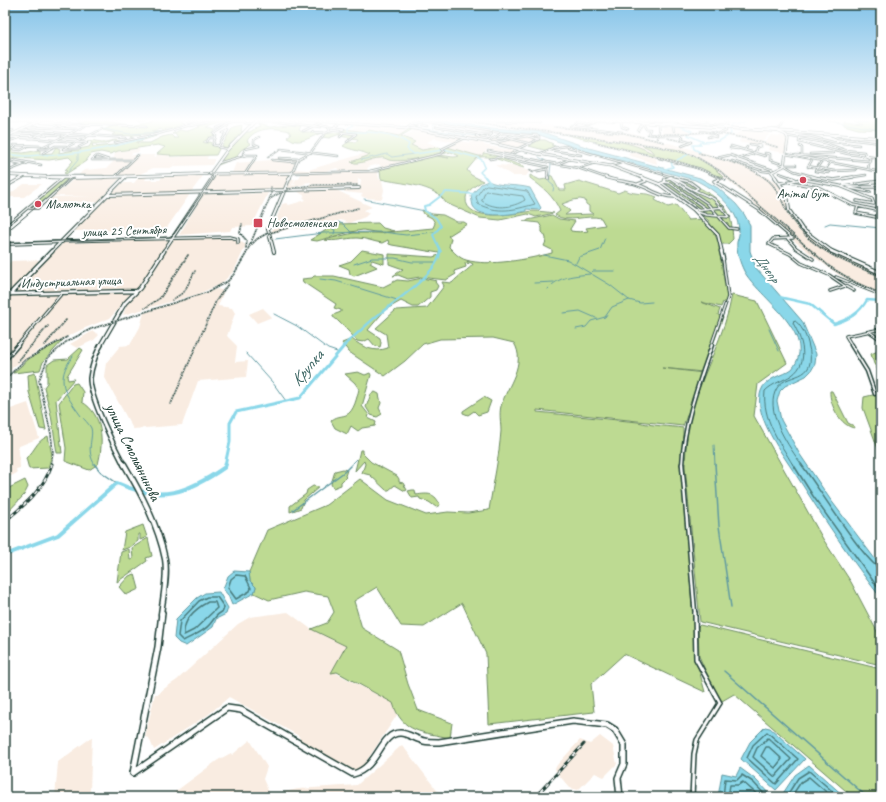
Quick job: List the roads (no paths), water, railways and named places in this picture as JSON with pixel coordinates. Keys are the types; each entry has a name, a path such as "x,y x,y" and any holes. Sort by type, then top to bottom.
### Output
{"main road":[{"path":"5,175 73,178 210,174 222,156"},
{"path":"10,294 126,176"},
{"path":"5,243 62,242"},
{"name":"Индустриальная улица","path":"5,294 10,294"}],"street":[{"path":"96,156 92,160 132,160"},
{"path":"98,156 108,160"},
{"path":"115,177 136,156"},
{"path":"218,163 241,156"},
{"path":"245,174 256,156"},
{"path":"279,158 298,159 303,156"},
{"path":"367,171 430,156"},
{"path":"521,156 556,165 578,168 619,182 636,184 664,197 674,197"},
{"path":"554,156 611,166 644,179 666,185 698,209"},
{"path":"600,156 673,178 714,199 723,207 730,217 696,212"},
{"path":"717,158 722,156"},
{"path":"735,156 772,171 787,194 789,210 794,220 802,229 819,243 838,255 881,273"},
{"path":"740,159 748,156"},
{"path":"770,156 770,160 812,177 834,180 866,175"},
{"path":"784,165 786,156"},
{"path":"798,156 830,164 881,172"},
{"path":"821,156 870,162"},
{"path":"867,156 870,158 868,169"},
{"path":"868,156 880,159"},
{"path":"490,159 500,157 548,168"},
{"path":"659,158 718,176 720,179 714,181 758,209 793,238 773,239 769,244 770,246 790,254 800,263 881,295"},
{"path":"274,252 268,229 298,159"},
{"path":"556,165 570,159"},
{"path":"6,163 15,160 41,165"},
{"path":"272,160 296,162"},
{"path":"812,160 808,167 838,171 856,170"},
{"path":"732,161 763,171 772,171 784,165 796,165"},
{"path":"5,172 29,162"},
{"path":"816,168 821,162"},
{"path":"6,163 21,165"},
{"path":"548,179 549,163"},
{"path":"578,168 595,163"},
{"path":"611,166 623,163"},
{"path":"825,170 830,164"},
{"path":"836,164 838,171"},
{"path":"5,168 11,169"},
{"path":"530,170 533,172 548,168"},
{"path":"816,168 816,171 829,173"},
{"path":"210,174 379,171"},
{"path":"779,173 797,180"},
{"name":"улица Смольянинова","path":"215,174 137,291 122,307 98,348 90,378 92,391 112,443 138,488 153,523 165,560 165,579 158,647 133,773 146,766 227,708 241,710 353,774 361,774 368,769 389,735 400,733 424,741 439,742 553,724 589,722 607,725 615,730 622,741 625,755 624,764 618,778 620,797"},
{"path":"5,187 26,176"},
{"path":"667,176 707,203 729,228 737,229"},
{"path":"5,227 64,177"},
{"path":"786,182 812,177"},
{"path":"28,208 38,208 73,178"},
{"path":"664,182 665,179 669,178 684,179 695,184 698,188 694,190"},
{"path":"636,184 646,181 644,179"},
{"path":"802,179 840,186 867,181 881,181"},
{"path":"779,182 818,187 844,201 881,211"},
{"path":"660,183 670,183 705,208"},
{"path":"660,183 674,197 694,210 714,229 718,235 723,258 728,297 689,411 683,441 682,470 696,627 696,659 720,703 697,740 694,754 692,797"},
{"path":"840,186 872,199 874,204 857,201"},
{"path":"844,186 870,192"},
{"path":"847,187 881,187"},
{"path":"108,195 359,188"},
{"path":"858,206 856,213 881,218"},
{"path":"694,210 723,207"},
{"name":"улица 25 Сентября","path":"62,242 236,238 239,240 238,243"},
{"path":"788,238 796,248 814,259"},
{"path":"835,278 854,290"},
{"path":"830,291 852,285"},
{"name":"Индустриальная улица","path":"10,294 137,291"},
{"path":"5,360 62,293"},
{"path":"875,394 858,352 852,349 846,336 881,329"},
{"path":"870,332 881,340"}],"water":[{"path":"606,156 620,156 700,178 718,188 736,204 744,214 750,225 750,251 756,268 802,321 816,354 815,364 811,371 806,376 785,386 780,391 777,401 781,420 799,453 830,499 881,567 881,598 819,511 766,426 761,412 761,391 770,380 792,369 799,356 798,343 793,329 784,317 751,281 744,271 737,249 739,233 738,222 734,214 717,194 695,180"},
{"path":"488,181 498,184 530,188 541,208 539,210 526,209 526,211 498,215 490,215 477,210 473,206 471,196 481,184"},
{"path":"234,571 249,572 250,581 256,587 254,593 232,605 228,595 223,589 228,576"},
{"path":"219,592 228,608 226,614 216,619 213,627 186,646 179,643 174,638 176,619 197,598 205,593"},
{"path":"765,727 770,728 805,759 776,790 741,759 750,742"},
{"path":"809,765 845,797 784,797 782,795 795,775"},
{"path":"740,768 755,779 772,797 718,797 722,773 736,776"}],"waterway":[{"path":"68,172 78,160 78,156"},
{"path":"361,160 376,156"},
{"path":"391,156 396,156"},
{"path":"677,160 684,156"},
{"name":"Крупка","path":"477,157 482,160 485,167 480,172 485,177"},
{"path":"539,157 546,161"},
{"name":"Днепр","path":"661,170 673,167 671,162"},
{"path":"549,163 551,164 549,182 554,186 553,191"},
{"name":"Крупка","path":"485,177 491,184"},
{"name":"Крупка","path":"441,252 433,235 441,226 436,218 425,211 424,206 429,205 446,192 475,194"},
{"path":"364,199 425,211"},
{"path":"338,222 343,224 352,233"},
{"path":"825,225 830,223 881,228"},
{"path":"329,227 335,230 334,233"},
{"path":"352,233 383,232 406,235 434,232"},
{"path":"275,239 334,233"},
{"path":"334,233 352,233"},
{"path":"576,263 579,257 600,250 605,238"},
{"name":"Крупка","path":"343,346 425,277 433,268 440,251"},
{"path":"544,255 568,260 591,273"},
{"path":"354,264 372,258 395,258 412,262 436,262"},
{"path":"591,273 593,271 615,271"},
{"path":"548,289 557,281 567,277 591,273"},
{"path":"591,273 610,285 629,300"},
{"path":"320,279 336,281 397,300"},
{"path":"534,283 554,282"},
{"path":"779,297 810,304 834,324 853,315 861,309 867,300 881,301"},
{"path":"576,329 586,327 591,321 605,317 612,307 629,300"},
{"path":"629,300 640,303 652,302"},
{"path":"563,313 580,311 596,318"},
{"path":"274,314 297,326 328,349 337,352"},
{"path":"769,329 779,351"},
{"name":"Крупка","path":"225,465 230,442 230,423 236,412 300,398 345,345"},
{"path":"246,353 273,383 286,401"},
{"path":"73,356 64,372 64,387 70,401 91,428 90,449 92,460 95,465"},
{"path":"714,445 715,465"},
{"path":"293,510 344,472 358,458"},
{"path":"94,464 101,472 117,483"},
{"name":"Крупка","path":"5,555 58,535 117,483 147,493 160,494 173,492 186,489 199,483 225,467 226,464"},
{"path":"715,464 719,526 731,607"},
{"path":"724,671 867,797"}],"tram line":[{"path":"5,243 169,237 174,234 213,177 207,174"},
{"path":"5,233 70,179 74,178"}],"railway":[{"path":"654,156 686,164 726,180"},
{"path":"695,156 720,171 830,267 855,282 881,294"},
{"path":"711,156 745,167 762,175 773,185 792,220 800,231 810,240 832,255 881,276"},
{"path":"270,199 279,193 290,189 312,185 357,185"},
{"path":"51,465 53,452 51,434 39,380 48,358 66,342 91,329 208,292 228,281 246,254 271,195 271,187"},
{"path":"250,246 257,239 266,234 358,208"},
{"path":"242,224 240,233 247,241 246,248"},
{"path":"145,308 160,298 188,255"},
{"path":"172,300 184,292 195,271"},
{"path":"171,404 216,301 228,284"},
{"path":"45,345 66,320"},
{"path":"18,361 48,326"},
{"path":"5,379 25,360 67,337"},
{"path":"5,521 27,503 39,489 49,473 52,464"},
{"path":"535,797 584,744"}],"place":[{"name":"Animal Gym","path":"803,180"},
{"name":"Малютка","path":"38,204"},
{"name":"Новосмоленская","path":"258,223"}]}
